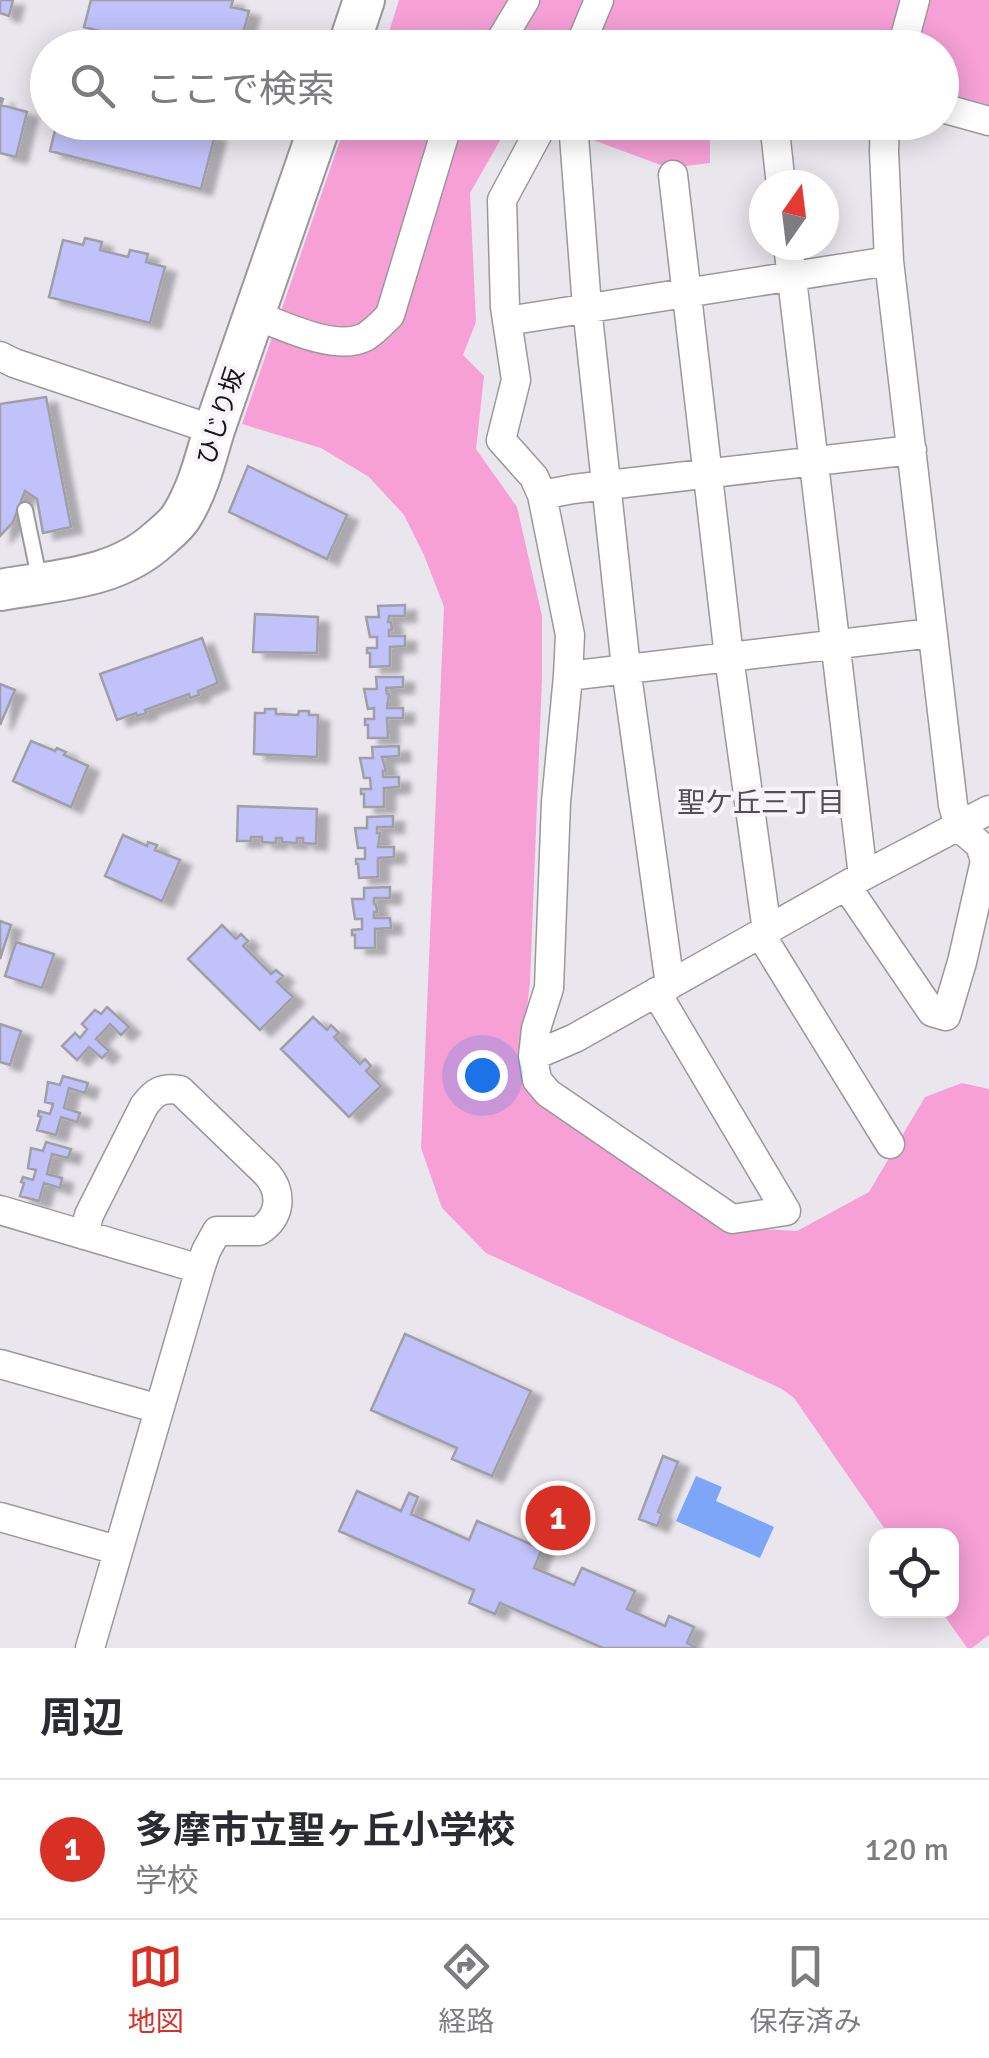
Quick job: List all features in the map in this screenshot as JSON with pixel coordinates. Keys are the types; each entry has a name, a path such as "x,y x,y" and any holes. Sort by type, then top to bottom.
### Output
{"street":[{"path":"354,30 364,0"},
{"path":"507,30 525,0"},
{"path":"587,30 600,0"},
{"path":"907,30 915,0"},
{"path":"959,113 989,121"},
{"name":"ひじり坂","path":"0,590 120,566 153,545 179,521 200,478 315,140"},
{"path":"254,316 344,343 378,328 390,315 443,140"},
{"path":"534,140 502,200 507,321 516,380 501,440 534,477 542,495 570,635 556,802 549,988 536,1028 533,1056 537,1080 548,1092 732,1220 786,1212 663,988 587,307 574,140"},
{"path":"776,140 779,170"},
{"path":"790,260 834,645 855,881 932,1012 946,1016 975,966 987,862 980,845 959,827 953,805 889,262 884,140"},
{"path":"672,175 764,933 890,1144"},
{"path":"507,321 889,262"},
{"path":"0,356 214,430"},
{"path":"542,495 912,450"},
{"path":"568,676 932,634"},
{"path":"533,1056 575,1038 989,810"},
{"path":"84,1235 89,1214 144,1106 160,1090 180,1090 276,1185 274,1218 259,1230 218,1231 206,1251 90,1648"},
{"path":"0,1210 200,1269"},
{"path":"0,1364 159,1409"},
{"path":"0,1516 117,1550"}],"lane":[{"path":"25,510 40,582"}],"shaded area":[{"path":"399,0 989,0 989,106 959,98 959,30 390,30"},
{"path":"340,140 500,140 470,193 476,322 463,355 484,376 476,449 517,507 542,616 530,982 520,1068 527,1083 730,1227 797,1231 869,1192 925,1097 962,1083 989,1089 989,1635 972,1648 967,1648 946,1618 959,1618 959,1528 884,1528 794,1398 782,1389 486,1253 442,1208 421,1148 444,607 404,515 369,477 321,448 242,424"},
{"path":"593,140 710,140 710,163 669,168"}],"water":[{"path":"696,1476 722,1487 716,1501 774,1527 760,1558 676,1521"}],"building":[{"path":"0,0 13,0 9,16 0,13"},
{"path":"91,0 233,0 231,7 249,11 244,30 84,27"},
{"path":"0,98 1,105 27,112 16,157 0,153"},
{"path":"53,140 214,140 201,189 50,151"},
{"path":"85,238 102,242 100,250 128,257 130,250 148,254 146,262 165,267 150,323 49,297 63,240 83,245"},
{"path":"46,397 71,527 43,533 37,499 25,491 13,522 0,536 0,404"},
{"path":"248,466 347,515 327,559 229,512"},
{"path":"405,605 405,616 389,616 388,622 392,630 389,636 405,636 405,646 390,647 390,666 370,667 367,648 377,648 377,637 370,637 366,617 379,617 378,606"},
{"path":"255,614 318,617 317,653 253,652"},
{"path":"202,638 218,683 198,691 199,695 190,698 189,694 145,710 146,713 117,720 100,674"},
{"path":"376,677 403,677 403,687 386,688 387,708 403,708 403,718 387,718 388,738 368,738 365,725 365,719 374,719 374,708 368,709 364,689 377,689"},
{"path":"0,684 15,690 0,725"},
{"path":"265,709 276,709 276,714 309,711 309,715 318,715 317,757 254,754 255,713 265,713"},
{"path":"31,741 55,751 57,748 88,766 71,807 13,781"},
{"path":"399,746 399,756 382,757 386,771 383,777 399,777 399,787 384,788 384,807 364,807 361,789 371,789 360,758 373,758 372,747"},
{"path":"238,806 317,809 316,844 303,843 303,838 297,838 297,843 282,842 282,838 276,838 276,843 262,842 262,837 237,841"},
{"path":"393,816 393,827 377,827 377,833 378,847 394,847 394,857 378,858 378,877 359,878 356,859 365,859 365,848 358,848 355,828 367,828 367,817"},
{"path":"123,835 147,846 148,842 157,845 155,850 180,860 162,901 105,876"},
{"path":"390,887 390,898 374,898 374,918 390,918 391,928 375,929 375,948 355,948 352,930 362,929 362,919 355,919 352,899 364,899 364,888"},
{"path":"0,921 11,925 0,959"},
{"path":"222,925 236,939 241,934 248,941 243,946 271,974 276,970 283,976 277,982 293,997 260,1030 188,959"},
{"path":"16,942 54,954 42,988 5,976"},
{"path":"107,1007 129,1027 121,1035 110,1024 96,1039 109,1051 102,1058 89,1047 77,1060 62,1046 75,1033 80,1038 87,1029 82,1024 95,1010 101,1014"},
{"path":"313,1017 327,1030 331,1025 339,1033 334,1037 360,1064 365,1059 371,1066 366,1071 381,1086 349,1117 281,1049"},
{"path":"0,1024 21,1031 10,1065 0,1062"},
{"path":"63,1076 88,1083 85,1093 69,1088 64,1108 80,1113 77,1122 61,1117 56,1135 37,1130 39,1111 50,1114 53,1104 45,1102 48,1082 60,1085"},
{"path":"46,1142 71,1149 68,1158 52,1154 47,1174 62,1178 60,1188 44,1183 39,1201 20,1196 23,1177 33,1180 36,1170 28,1168 31,1148 43,1151"},
{"path":"405,1334 531,1391 492,1476 452,1459 457,1448 371,1410"},
{"path":"663,1456 678,1462 658,1512 662,1514 657,1526 639,1519"},
{"path":"357,1491 401,1511 409,1493 418,1497 411,1514 469,1540 477,1521 542,1549 534,1568 574,1585 582,1568 635,1591 627,1609 665,1626 669,1616 694,1627 687,1643 697,1648 603,1648 500,1603 495,1614 469,1603 474,1590 339,1531"}],"place":[{"name":"多摩市立聖ヶ丘小学校","path":"558,1518"}],"district":[{"name":"聖ケ丘三丁目","path":"761,802"}]}
